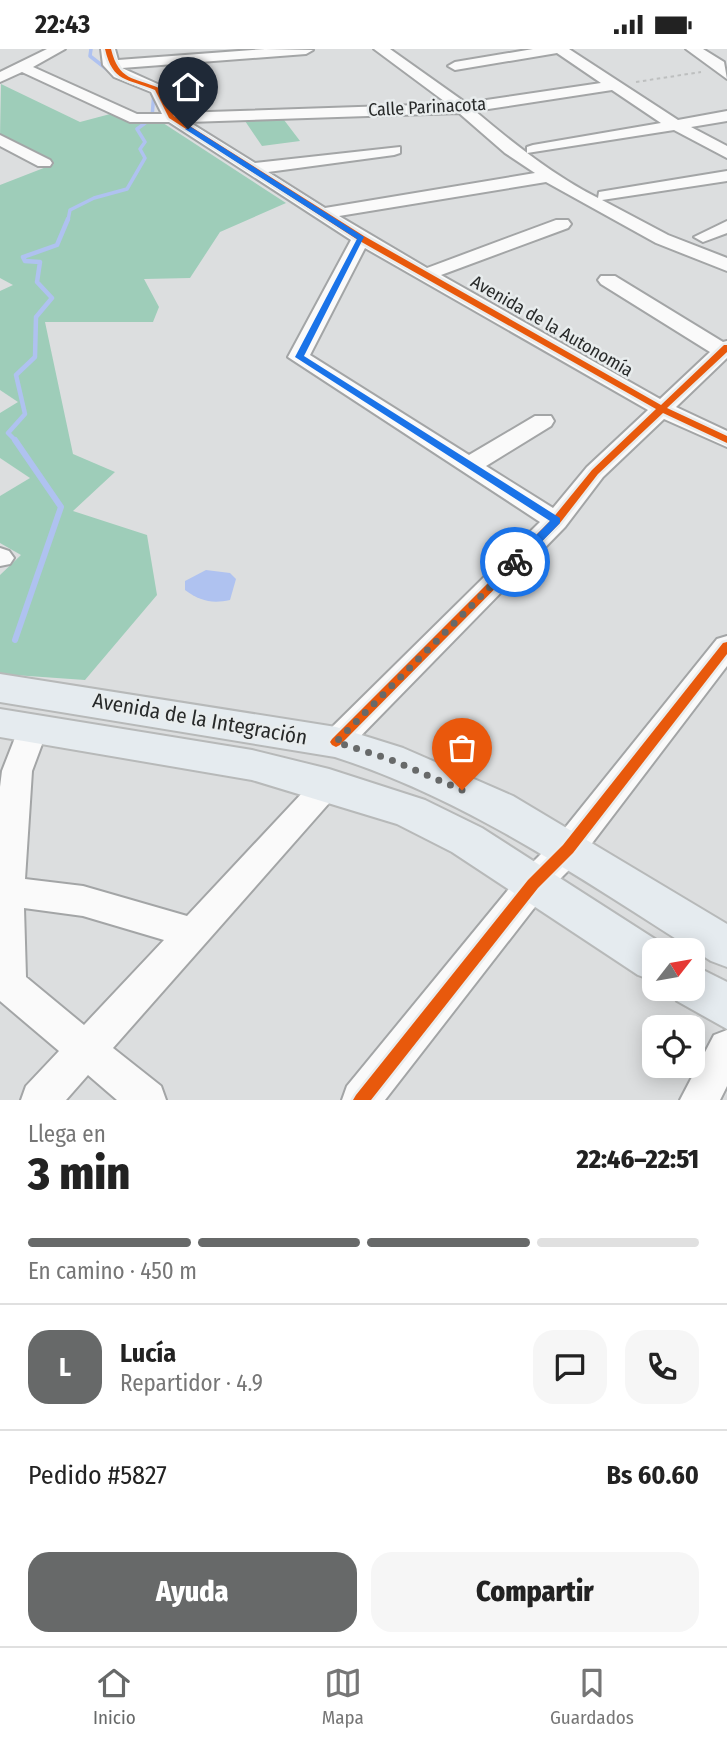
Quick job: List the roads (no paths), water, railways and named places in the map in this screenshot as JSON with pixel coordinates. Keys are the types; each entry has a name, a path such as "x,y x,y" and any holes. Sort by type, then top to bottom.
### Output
{"main road":[{"name":"Avenida de la Integración","path":"0,689 51,694 336,742 444,781 499,808 727,947"},
{"name":"Avenida de la Integración","path":"17,726 252,765 329,785 411,812 467,840 642,953"},
{"path":"705,993 727,1007"}],"street":[{"path":"0,78 58,49"},
{"path":"108,49 110,65 124,78 157,89 171,117 361,238 299,357 556,521"},
{"path":"381,49 605,196 661,225 703,237 727,249"},
{"path":"392,49 439,79 511,151 662,239 727,265"},
{"path":"439,79 453,75 455,66 450,49"},
{"path":"455,66 559,49 677,125 727,153"},
{"path":"693,49 725,72"},
{"path":"110,65 306,50"},
{"name":"Calle Parinacota","path":"0,57 19,69 135,118 469,107 617,85"},
{"path":"533,150 727,116"},
{"path":"0,140 44,163"},
{"path":"250,169 394,150"},
{"path":"325,213 550,176"},
{"path":"605,196 727,176"},
{"path":"427,274 562,224"},
{"path":"703,237 727,226"},
{"name":"Avenida de la Autonomía","path":"361,238 662,409 727,440"},
{"path":"336,742 556,521 595,473 725,349 608,280"},
{"path":"470,465 543,421"},
{"path":"361,1100 533,884 568,849 727,646"},
{"path":"17,726 17,771 7,891 8,985 147,1100"},
{"path":"40,1100 329,785"},
{"path":"7,891 83,901 194,933"},
{"path":"699,1100 727,1048"}],"water":[{"path":"206,570 230,573 236,579 230,600 206,601 185,590 185,581"}],"waterway":[{"path":"91,49 90,56 118,78"},
{"path":"68,220 70,210 94,198 127,189 145,158 140,149 145,142 137,129 152,118 154,91"},
{"path":"15,440 8,433 25,414 16,375 35,357 36,317 52,298 37,282 40,262 25,261 23,257 57,245 68,219"},
{"path":"15,440 61,507 15,640"}]}
